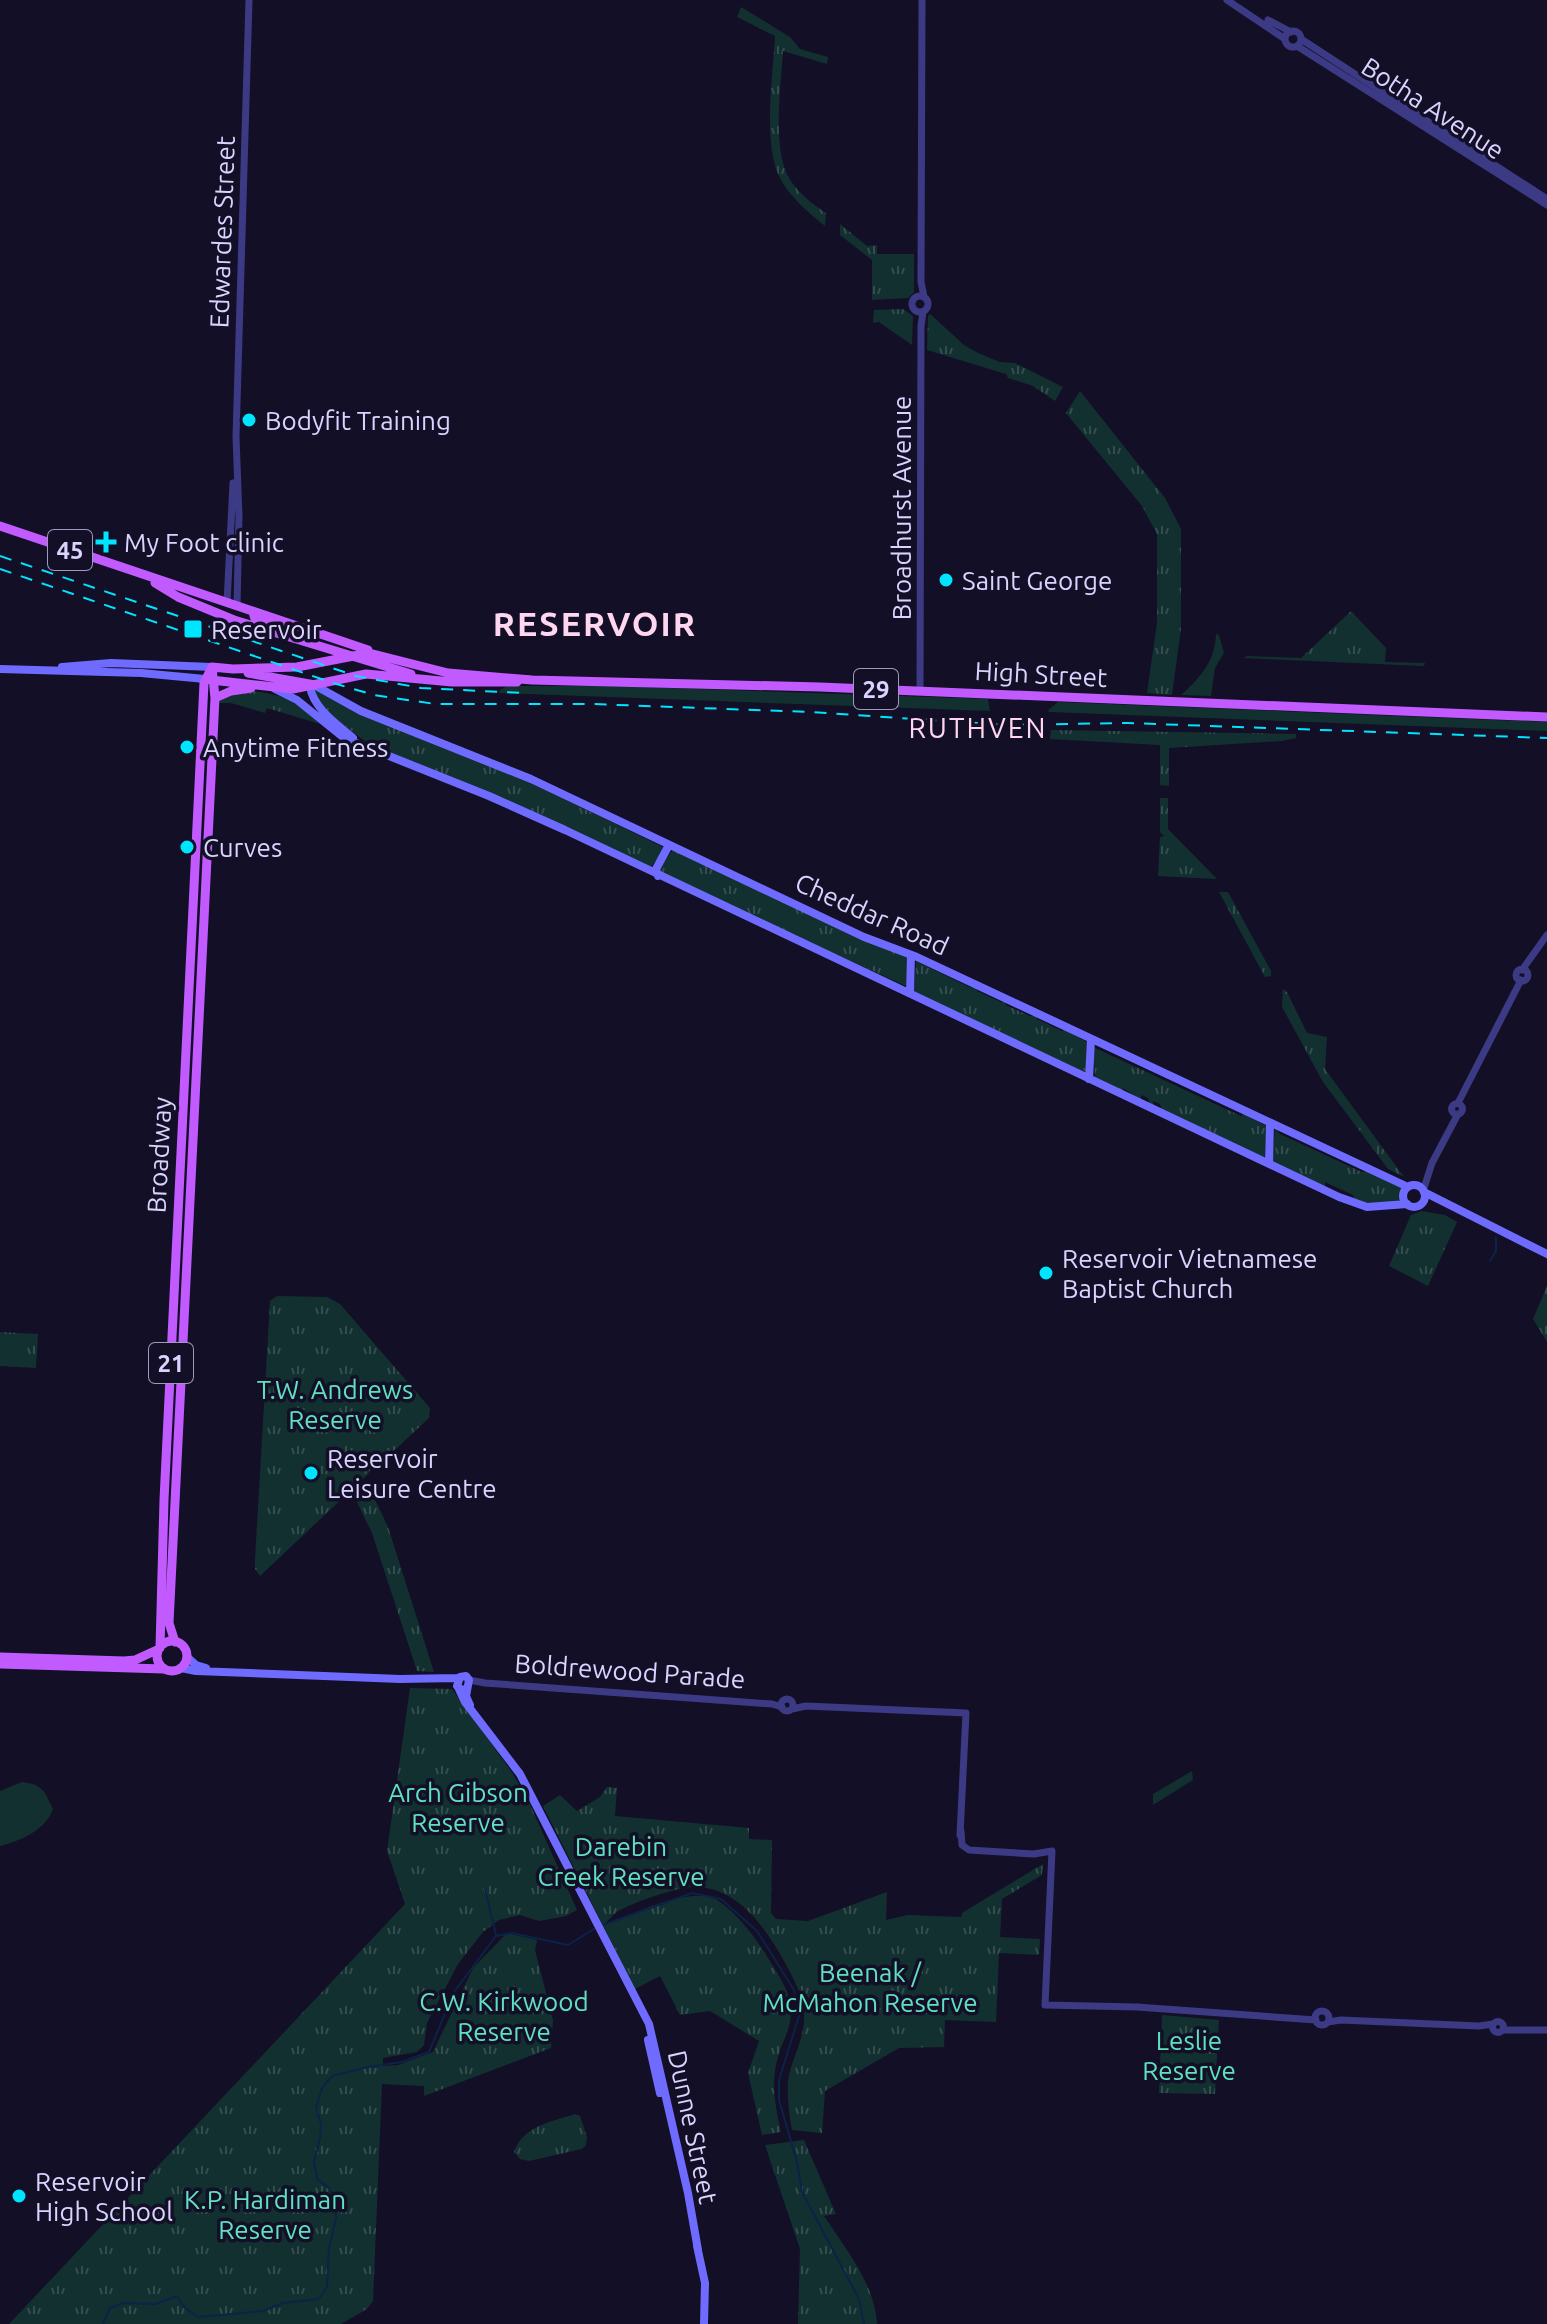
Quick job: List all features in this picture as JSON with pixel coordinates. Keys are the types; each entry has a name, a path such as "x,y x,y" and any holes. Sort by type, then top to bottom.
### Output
{"main road":[{"name":"45","path":"0,526 141,574 231,619 430,680"},
{"name":"45","path":"170,589 232,604 380,654"},
{"path":"231,619 232,604"},
{"path":"253,612 255,619 288,632 304,643"},
{"path":"336,697 334,687 351,670 351,656 339,642"},
{"path":"316,647 319,652 312,698 360,744"},
{"name":"High Street","path":"233,669 318,664 367,653 454,674 532,680 920,691 1547,717"},
{"name":"High Street","path":"0,669 212,667 312,685"},
{"name":"Broadway","path":"160,1649 162,1558 199,1000 206,749 212,667"},
{"name":"High Street","path":"89,668 268,687 312,685 366,674 503,683 532,680"},
{"name":"Broadway","path":"186,1160 193,879 206,749 215,698 209,680"},
{"name":"Cheddar Road","path":"312,685 361,711 531,779 864,937 911,955 1418,1189 1547,1252"},
{"path":"215,698 231,691 268,687 291,696 333,731 360,744 489,796 1361,1205 1407,1204 1403,1195 1418,1189 1425,1198 1421,1204"},
{"path":"659,876 656,869 669,845"},
{"path":"193,879 204,879"},
{"path":"910,993 911,955"},
{"path":"188,1000 199,1000"},
{"path":"1089,1079 1091,1039"},
{"path":"1269,1163 1270,1123"},
{"name":"Cheddar Road","path":"1407,1204 1415,1207 1430,1203 1456,1209"},
{"name":"Broadway","path":"175,1642 169,1623 176,1361"},
{"path":"162,1558 173,1552"},
{"path":"0,1657 123,1665 174,1671 181,1668 187,1657 184,1648 175,1642 166,1643 160,1649 123,1665 0,1664"},
{"name":"21","path":"160,1649 158,1662 164,1669"},
{"name":"Boldrewood Parade","path":"187,1657 204,1668 247,1672"},
{"name":"Boldrewood Parade","path":"181,1668 463,1684"},
{"name":"Dunne Street","path":"463,1684 470,1707 520,1774 643,2015 705,2283 704,2324"}],"street":[{"name":"Edwardes Street","path":"232,604 231,499 236,465 249,0"},
{"path":"920,297 928,304 920,312 912,304 920,297 921,282 922,0"},
{"path":"1234,1 1288,35 1290,46 1299,43 1297,32 1288,35"},
{"name":"Botha Avenue","path":"1299,43 1547,202"},
{"name":"Broadhurst Avenue","path":"920,312 920,691"},
{"path":"1418,1189 1518,979 1528,976 1525,971 1547,935"},
{"name":"Boldrewood Parade","path":"463,1684 485,1683 772,1704 782,1704 788,1699 792,1705 966,1715 961,1831 966,1851 1052,1855 1045,2003 1115,2007 1137,2003 1155,2009 1303,2017 1316,2017 1324,2011 1328,2019 1547,2030"}],"green space":[{"path":"741,7 790,37 800,49 828,57 827,64 783,51 779,116 781,151 789,178 797,189 826,213 825,226 790,193 775,166 770,110 775,36 737,17"},
{"path":"840,224 867,246 877,245 877,254 914,254 914,292 908,298 872,300 872,260 840,235"},
{"path":"903,309 913,316 912,345 879,322 873,323 874,310"},
{"path":"930,314 964,345 978,353 1000,362 1015,363 1063,387 1055,401 1033,386 1008,378 1006,374 927,350"},
{"path":"1080,391 1165,498 1181,529 1181,628 1172,695 1147,693 1157,623 1157,534 1142,506 1066,413"},
{"path":"1351,611 1386,648 1385,662 1425,663 1424,666 1244,658 1301,658"},
{"path":"1216,634 1224,653 1215,668 1211,696 1181,695 1206,668"},
{"path":"507,686 610,686 988,699 990,711 499,693"},
{"path":"316,689 529,782 665,848 651,867 365,741 334,718 317,699"},
{"path":"251,691 289,700 320,724 267,708 265,713 231,703 218,703 222,696"},
{"path":"1058,702 1547,722 1547,731 1049,712"},
{"path":"1051,730 1296,734 1296,738 1169,748 1169,786 1160,785 1160,745 1050,739"},
{"path":"1160,798 1168,798 1168,829 1217,879 1158,876 1160,837 1164,836 1160,832"},
{"path":"673,850 906,956 909,959 906,986 658,873"},
{"path":"1219,892 1228,892 1271,976 1265,977"},
{"path":"916,961 1087,1042 1086,1069 1084,1072 914,993"},
{"path":"1283,989 1307,1033 1327,1037 1325,1069 1404,1177 1388,1169 1323,1082 1282,1007"},
{"path":"1093,1047 1266,1126 1265,1156 1162,1110 1160,1104 1153,1101 1154,1106 1150,1104 1148,1098 1141,1095 1141,1100 1123,1088 1124,1092 1095,1078"},
{"path":"1275,1129 1362,1172 1404,1187 1402,1201 1374,1206 1354,1201 1353,1195 1325,1182 1325,1187 1272,1162"},
{"path":"1421,1211 1445,1215 1457,1222 1428,1286 1389,1266 1411,1215"},
{"path":"1547,1286 1547,1342 1533,1319"},
{"name":"T.W. Andrews Reserve","path":"277,1296 327,1297 340,1304 430,1408 429,1418 383,1461 375,1461 368,1474 260,1576 255,1569 255,1560 270,1301"},
{"path":"0,1332 38,1334 36,1368 0,1366"},
{"path":"370,1489 388,1527 434,1672 417,1671 372,1533 356,1500"},
{"name":"K.P. Hardiman Reserve","path":"410,1688 452,1689 528,1800 577,1910 566,1916 539,1921 520,1915 499,1920 483,1932 458,1964 427,2023 424,2045 417,2052 383,2058 383,2066 398,2065 433,2052 473,1968 507,1933 537,1940 535,1950 553,2020 551,2048 424,2096 424,2086 382,2084 373,2301 367,2309 341,2324 9,2324 405,1904 387,1851"},
{"path":"1192,1771 1193,1780 1153,1805 1153,1794"},
{"path":"22,1782 42,1790 53,1809 38,1829 24,1838 0,1846 0,1791"},
{"path":"607,1787 617,1788 615,1816 749,1828 749,1839 772,1840 771,1913 776,1919 808,1921 887,1892 886,1920 908,1915 961,1917 962,1913 1043,1864 1042,1875 1002,1899 1000,1937 1040,1939 1039,1955 999,1953 996,2022 945,2020 944,2047 899,2048 825,2091 822,2133 792,2130 788,2081 802,2033 804,2010 789,1970 762,1927 739,1903 709,1888 676,1890 617,1912 604,1925 660,1903 704,1896 715,1899 730,1910 763,1950 787,1991 791,2013 774,2083 781,2132 762,2135 748,2073 759,2041 710,2011 680,2015 660,1976 635,1989 543,1806 560,1795 577,1811 600,1797"},
{"name":"Leslie Reserve","path":"1162,2015 1219,2020 1215,2094 1159,2093"},
{"path":"575,2114 580,2116 587,2137 582,2149 529,2161 520,2159 514,2152 518,2143 531,2131"},
{"path":"804,2140 836,2214 824,2216 865,2281 877,2324 798,2324 800,2249 765,2145"}],"waterway":[{"path":"1490,1261 1496,1251 1496,1237"},
{"path":"485,1889 496,1935"},
{"path":"600,1926 692,1893 721,1899 757,1931 794,1990 799,2016 779,2080 779,2100 797,2162 802,2192 859,2299 864,2324"},
{"path":"103,2324 110,2308 123,2303 156,2304 177,2296 185,2308 198,2317 263,2311 283,2303 319,2299 327,2287 329,2248 336,2218 336,2200 329,2188 317,2179 314,2162 321,2124 316,2108 322,2088 332,2076 402,2062 429,2052 454,1992 496,1936 512,1933 568,1945 594,1929"}],"railway":[{"path":"0,556 356,676 421,688 523,693"},
{"path":"0,569 333,683 374,695 435,704 592,704 810,712 1005,725 1127,723 1547,738"}],"place":[{"name":"Bodyfit Training","path":"249,420"},
{"name":"My Foot clinic","path":"106,542"},
{"name":"Saint George","path":"946,580"},
{"name":"Reservoir","path":"193,629"},
{"name":"Anytime Fitness","path":"187,747"},
{"name":"Curves","path":"187,847"},
{"name":"Reservoir Vietnamese Baptist Church","path":"1046,1273"},
{"name":"Reservoir Leisure Centre","path":"311,1473"},
{"name":"Reservoir High School","path":"19,2196"}],"district":[{"name":"RESERVOIR","path":"595,623"},
{"name":"RUTHVEN","path":"978,727"}],"park label":[{"name":"Arch Gibson Reserve","path":"458,1807"},
{"name":"Darebin Creek Reserve","path":"621,1861"},
{"name":"Beenak / McMahon Reserve","path":"870,1987"},
{"name":"C.W. Kirkwood Reserve","path":"504,2016"}]}
